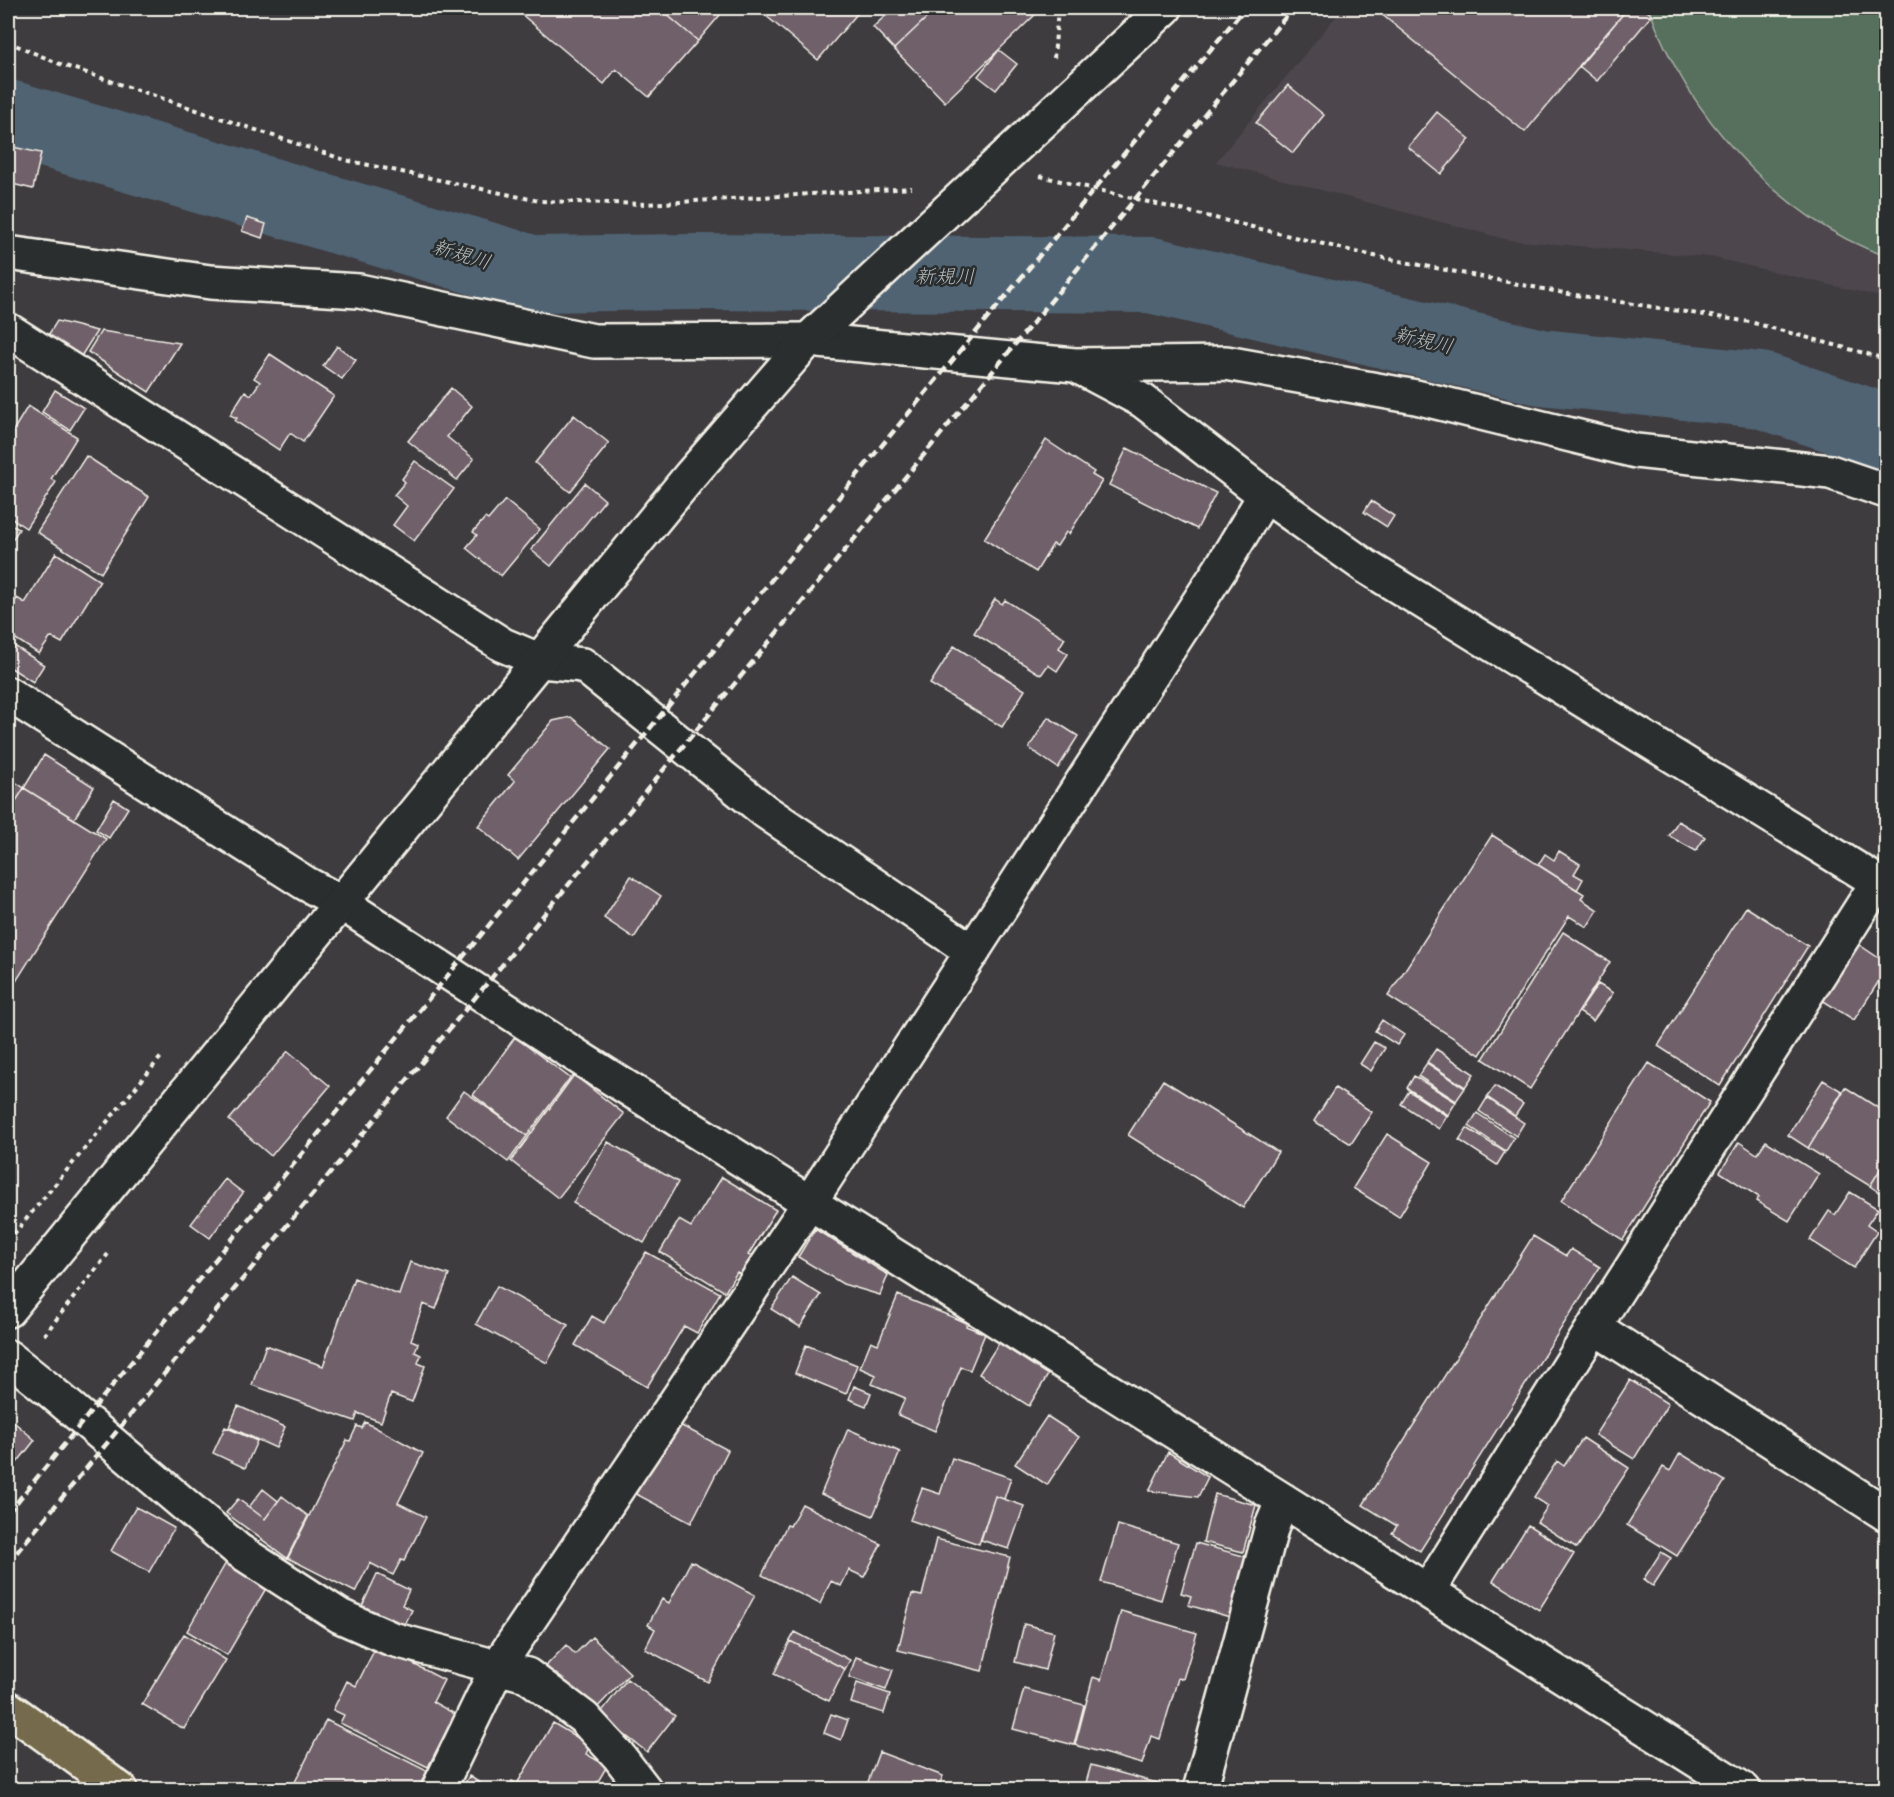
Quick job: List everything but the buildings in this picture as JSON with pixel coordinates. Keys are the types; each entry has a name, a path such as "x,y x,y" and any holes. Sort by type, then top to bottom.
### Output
{"main road":[{"path":"8,1708 122,1790"}],"street":[{"path":"8,1310 690,476 808,340 1165,8"},
{"path":"8,253 210,282 359,291 594,341 808,340 1075,365 1226,363 1416,397 1636,451 1830,472 1887,491"},
{"path":"8,330 503,645 540,661 583,664 766,812 973,952"},
{"path":"1075,365 1143,401 1265,495 1365,566 1882,885 1594,1327 1428,1591"},
{"path":"438,1790 498,1666 810,1202 1214,578 1265,495"},
{"path":"8,694 305,883 340,902 596,1069 1744,1790"},
{"path":"1594,1327 1887,1514"},
{"path":"8,1357 238,1550 340,1616 392,1639 527,1675 584,1718 618,1755 645,1790"},
{"path":"1200,1790 1272,1526 1283,1500"}],"path":[{"path":"8,42 60,64 345,160 539,201 646,204 916,188"},
{"path":"1036,175 1369,255 1569,294 1750,322 1887,359"}],"shaded area":[{"path":"1343,8 1886,8 1886,298 1711,257 1509,240 1216,162"}],"green space":[{"path":"1649,8 1886,8 1886,256 1847,240 1810,217 1774,189 1741,158 1712,123 1686,85 1665,47"}],"waterway":[{"name":"新規川","path":"8,118 534,274 691,272 1151,275 1541,367 1761,390 1886,432"}],"railway":[{"path":"8,1513 854,479 1245,8"},
{"path":"8,1563 1293,8"}]}
